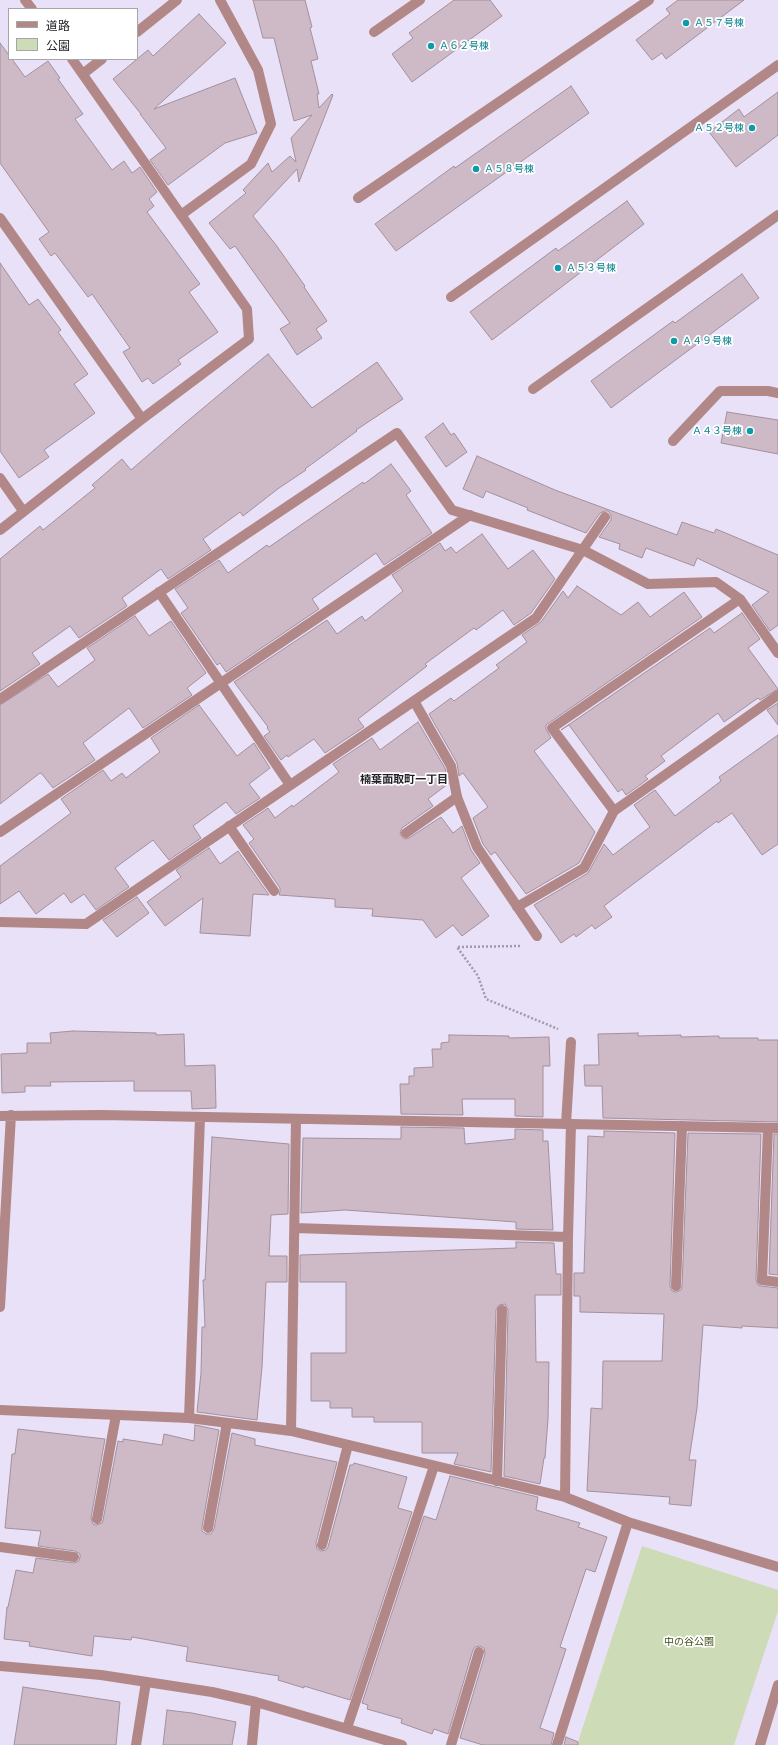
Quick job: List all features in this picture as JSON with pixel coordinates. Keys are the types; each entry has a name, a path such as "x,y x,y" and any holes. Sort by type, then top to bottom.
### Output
{"street":[{"path":"25,0 31,8"},
{"path":"138,31 177,0"},
{"path":"181,215 250,164 271,124 258,70 220,0"},
{"path":"374,32 420,0"},
{"path":"358,198 649,0"},
{"path":"0,530 142,419 249,339 247,309 84,73 73,60"},
{"path":"84,73 101,60"},
{"path":"451,297 778,66"},
{"path":"533,389 778,215"},
{"path":"0,218 142,419"},
{"path":"673,441 720,391 778,393"},
{"path":"0,699 397,433 452,510 582,550 648,584 716,582 740,599 778,652"},
{"path":"0,478 24,511"},
{"path":"0,832 470,515"},
{"path":"0,922 86,924 536,618 605,517"},
{"path":"159,592 290,785"},
{"path":"614,811 552,728 740,599"},
{"path":"517,907 584,868 614,811 778,695"},
{"path":"414,701 451,766 457,797 477,847 537,936"},
{"path":"406,833 457,797"},
{"path":"229,826 274,891"},
{"path":"565,1497 571,1042"},
{"path":"0,1307 1,1266 11,1115"},
{"path":"0,1116 200,1117 773,1128 762,1280 778,1282"},
{"path":"189,1418 200,1117"},
{"path":"291,1431 296,1119"},
{"path":"676,1286 682,1126"},
{"path":"295,1228 568,1237"},
{"path":"497,1481 502,1310"},
{"path":"0,1410 189,1418 291,1431 565,1497 628,1522 778,1567"},
{"path":"97,1519 116,1415"},
{"path":"208,1528 227,1423"},
{"path":"322,1545 348,1445"},
{"path":"347,1728 434,1466"},
{"path":"557,1745 628,1522"},
{"path":"0,1547 74,1557"},
{"path":"451,1745 479,1652"},
{"path":"0,1666 101,1675 212,1692 256,1702 402,1745"},
{"path":"136,1745 146,1682"},
{"path":"760,1745 778,1685"},
{"path":"252,1745 256,1702"}],"path":[{"path":"520,946 457,947 478,976 486,999 562,1031 571,1042"}],"green space":[{"name":"中の谷公園","path":"642,1546 778,1590 778,1611 734,1745 577,1745"}],"building":[{"path":"253,0 305,0 318,59 311,61 319,94 317,94 319,108 332,94 333,95 299,182 297,169 253,216 305,286 304,287 327,321 316,329 322,338 297,355 280,329 290,323 235,246 230,249 209,223 246,193 243,190 268,163 272,172 290,156 296,162 291,138 312,115 294,121 274,38 263,38"},
{"name":"Ａ６２号棟","path":"454,0 490,0 502,16 412,82 392,54 413,38 409,33"},
{"name":"Ａ５７号棟","path":"678,0 744,0 666,59 662,53 652,60 636,40 670,14 666,9"},
{"path":"199,14 226,43 154,109 235,78 257,133 225,143 168,185 150,160 166,148 113,79 136,60 138,60 138,58 148,50 153,56"},
{"path":"0,43 8,54 8,60 13,60 25,77 48,61 60,78 58,79 83,114 75,119 112,170 124,161 132,173 140,167 157,192 149,199 154,206 147,212 200,284 189,292 218,332 178,360 181,364 153,384 148,378 142,382 123,352 130,348 92,294 88,297 55,253 51,256 39,239 49,232 0,163"},
{"name":"Ａ５８号棟","path":"571,86 589,113 396,251 375,224 454,166 455,168"},
{"name":"Ａ５２号棟","path":"778,92 778,135 736,167 709,132 739,109 744,117"},
{"name":"Ａ５３号棟","path":"627,201 644,224 492,340 470,312 556,248 558,251"},
{"path":"0,263 29,305 38,299 61,330 58,332 88,374 74,384 95,413 44,450 49,457 19,478 0,451"},
{"name":"Ａ４９号棟","path":"742,274 759,298 611,408 591,381 673,321 675,323"},
{"path":"268,354 312,408 377,362 403,399 356,430 357,431 305,469 306,470 279,488 243,516 240,512 203,539 211,550 168,579 161,569 122,598 127,606 79,638 70,626 32,653 40,664 0,691 0,559 40,526 43,530 95,488 92,485 122,459 131,470"},
{"name":"Ａ４３号棟","path":"727,412 778,420 778,454 721,443"},
{"path":"443,423 451,435 454,433 467,452 446,467 425,437"},
{"path":"477,456 555,490 677,535 682,522 714,533 716,529 778,555 778,625 770,631 752,605 769,592 697,558 694,566 646,548 642,558 619,549 620,544 599,537 611,520 611,515 608,511 600,513 586,533 527,510 528,508 486,491 483,498 463,489"},
{"path":"391,464 411,491 406,495 432,533 384,565 376,553 312,599 319,609 226,672 220,663 217,665 181,613 188,608 175,589 219,560 228,573 267,545 269,547 363,482 364,484"},
{"path":"482,534 508,569 533,550 555,579 531,613 514,625 503,610 476,630 474,628 425,664 427,666 358,719 364,727 325,753 314,739 288,757 287,755 281,760 264,736 270,732 267,728 268,727 234,682 327,620 337,634 362,616 365,621 403,591 392,575 440,543 445,551 451,547 456,553"},
{"path":"577,586 621,615 638,602 650,617 684,592 702,617 546,725 546,729 551,738 534,751 595,832 579,863 526,894 495,852 491,855 483,844 473,818 488,807 463,773 459,776 457,763 429,714 451,698 454,701 499,668 496,665 527,642 522,635 541,622 563,591 568,598"},
{"path":"742,613 760,639 748,648 778,689 760,700 758,698 724,722 718,713 661,756 665,761 645,776 648,779 626,795 622,789 618,792 569,725 561,730 710,628 714,633"},
{"path":"135,616 149,636 171,621 206,673 187,688 192,695 143,728 129,708 83,743 95,760 53,788 40,773 0,804 0,705 48,674 58,687 95,660 87,648"},
{"path":"778,703 778,725 767,710"},
{"path":"199,705 237,756 254,743 270,768 249,784 260,798 236,814 226,802 193,826 201,838 169,860 153,840 115,868 129,887 96,910 84,894 71,903 64,893 36,914 19,891 0,904 0,866 71,813 61,799 103,770 111,781 122,773 126,778 160,752 151,738"},
{"path":"418,722 445,768 448,784 428,799 433,806 402,828 400,834 404,839 409,838 441,817 453,833 462,826 471,850 480,863 461,878 489,916 462,936 453,925 436,938 423,920 372,916 373,909 335,907 335,899 279,895 280,888 249,843 254,839 243,825 268,808 275,818 292,805 293,807 339,772 333,764 372,738 380,750"},
{"path":"778,735 778,844 762,855 732,813 718,823 717,821 604,906 612,917 595,929 592,925 576,937 574,934 561,943 534,905 588,873 604,844 613,855 650,827 634,805 655,790 675,816 721,781 719,777"},
{"path":"209,848 220,864 238,851 269,895 253,894 250,936 200,933 203,898 165,926 147,902 181,877 176,870"},
{"path":"137,897 149,913 117,937 103,920"},
{"path":"73,1031 156,1033 156,1035 184,1034 185,1066 215,1065 216,1108 192,1109 191,1091 134,1091 134,1081 50,1082 51,1086 25,1086 25,1092 2,1093 1,1054 27,1053 27,1043 51,1043 50,1033"},
{"path":"638,1033 638,1036 719,1036 719,1038 758,1038 758,1040 778,1040 778,1122 603,1118 602,1086 585,1086 584,1065 599,1065 598,1034"},
{"path":"449,1035 509,1036 509,1038 549,1037 550,1066 543,1066 543,1117 515,1116 515,1099 462,1099 463,1115 401,1114 400,1084 409,1084 409,1076 414,1076 414,1068 433,1067 432,1049 441,1049 441,1043 449,1042"},
{"path":"401,1127 464,1128 465,1144 515,1139 515,1129 543,1130 543,1141 548,1141 553,1230 516,1229 516,1222 345,1210 301,1213 303,1138 401,1139"},
{"path":"604,1131 675,1133 670,1286 672,1291 676,1292 681,1290 682,1286 688,1133 761,1134 756,1280 758,1285 778,1288 778,1328 742,1326 742,1328 703,1325 697,1408 689,1460 696,1460 691,1506 669,1504 670,1497 587,1491 591,1408 602,1409 603,1361 662,1361 664,1314 580,1312 580,1296 574,1296 574,1273 584,1273 588,1136 604,1137"},
{"path":"774,1134 778,1134 778,1275 769,1274"},
{"path":"212,1137 289,1144 288,1214 271,1215 269,1256 287,1256 287,1282 266,1282 262,1367 257,1420 197,1412 201,1373 202,1327 205,1327 203,1280 205,1280"},
{"path":"516,1242 554,1243 556,1274 561,1274 561,1295 535,1295 536,1362 549,1362 548,1419 545,1458 540,1484 504,1476 508,1310 505,1304 499,1305 496,1310 491,1472 454,1464 458,1453 422,1453 422,1422 374,1422 374,1417 352,1417 352,1408 330,1408 330,1401 311,1401 311,1353 346,1353 346,1282 300,1282 300,1255 516,1248"},
{"path":"195,1425 219,1430 202,1527 202,1531 206,1534 211,1534 214,1529 232,1433 255,1439 255,1445 337,1462 316,1543 317,1549 321,1551 326,1550 328,1547 350,1465 353,1465 354,1463 407,1477 398,1508 412,1512 350,1700 278,1680 279,1676 186,1661 188,1647 132,1637 131,1640 94,1636 92,1656 29,1646 30,1642 4,1639 7,1607 16,1570 33,1573 36,1558 74,1563 79,1561 80,1557 80,1554 75,1551 38,1546 41,1531 5,1528 12,1454 15,1454 18,1429 105,1439 91,1518 93,1524 96,1525 102,1523 103,1520 118,1441 123,1442 123,1439 162,1445 164,1434 194,1441"},
{"path":"450,1476 538,1497 536,1510 580,1523 578,1527 607,1537 595,1572 586,1569 560,1647 566,1649 540,1728 554,1733 551,1745 483,1745 460,1738 485,1654 484,1648 480,1646 475,1647 473,1650 448,1734 434,1729 432,1734 401,1723 402,1719 367,1709 368,1705 362,1703 424,1516 436,1520"},
{"path":"23,1687 120,1702 116,1745 14,1745"},
{"path":"167,1710 192,1713 236,1722 232,1745 163,1745"},
{"path":"566,1737 578,1742 578,1745 564,1745"}],"place":[{"name":"Ａ５７号棟","path":"686,23"},
{"name":"Ａ６２号棟","path":"431,46"},
{"name":"Ａ５２号棟","path":"752,128"},
{"name":"Ａ５８号棟","path":"476,169"},
{"name":"Ａ５３号棟","path":"558,268"},
{"name":"Ａ４９号棟","path":"674,341"},
{"name":"Ａ４３号棟","path":"750,431"}],"district":[{"name":"楠葉面取町一丁目","path":"404,779"}]}
